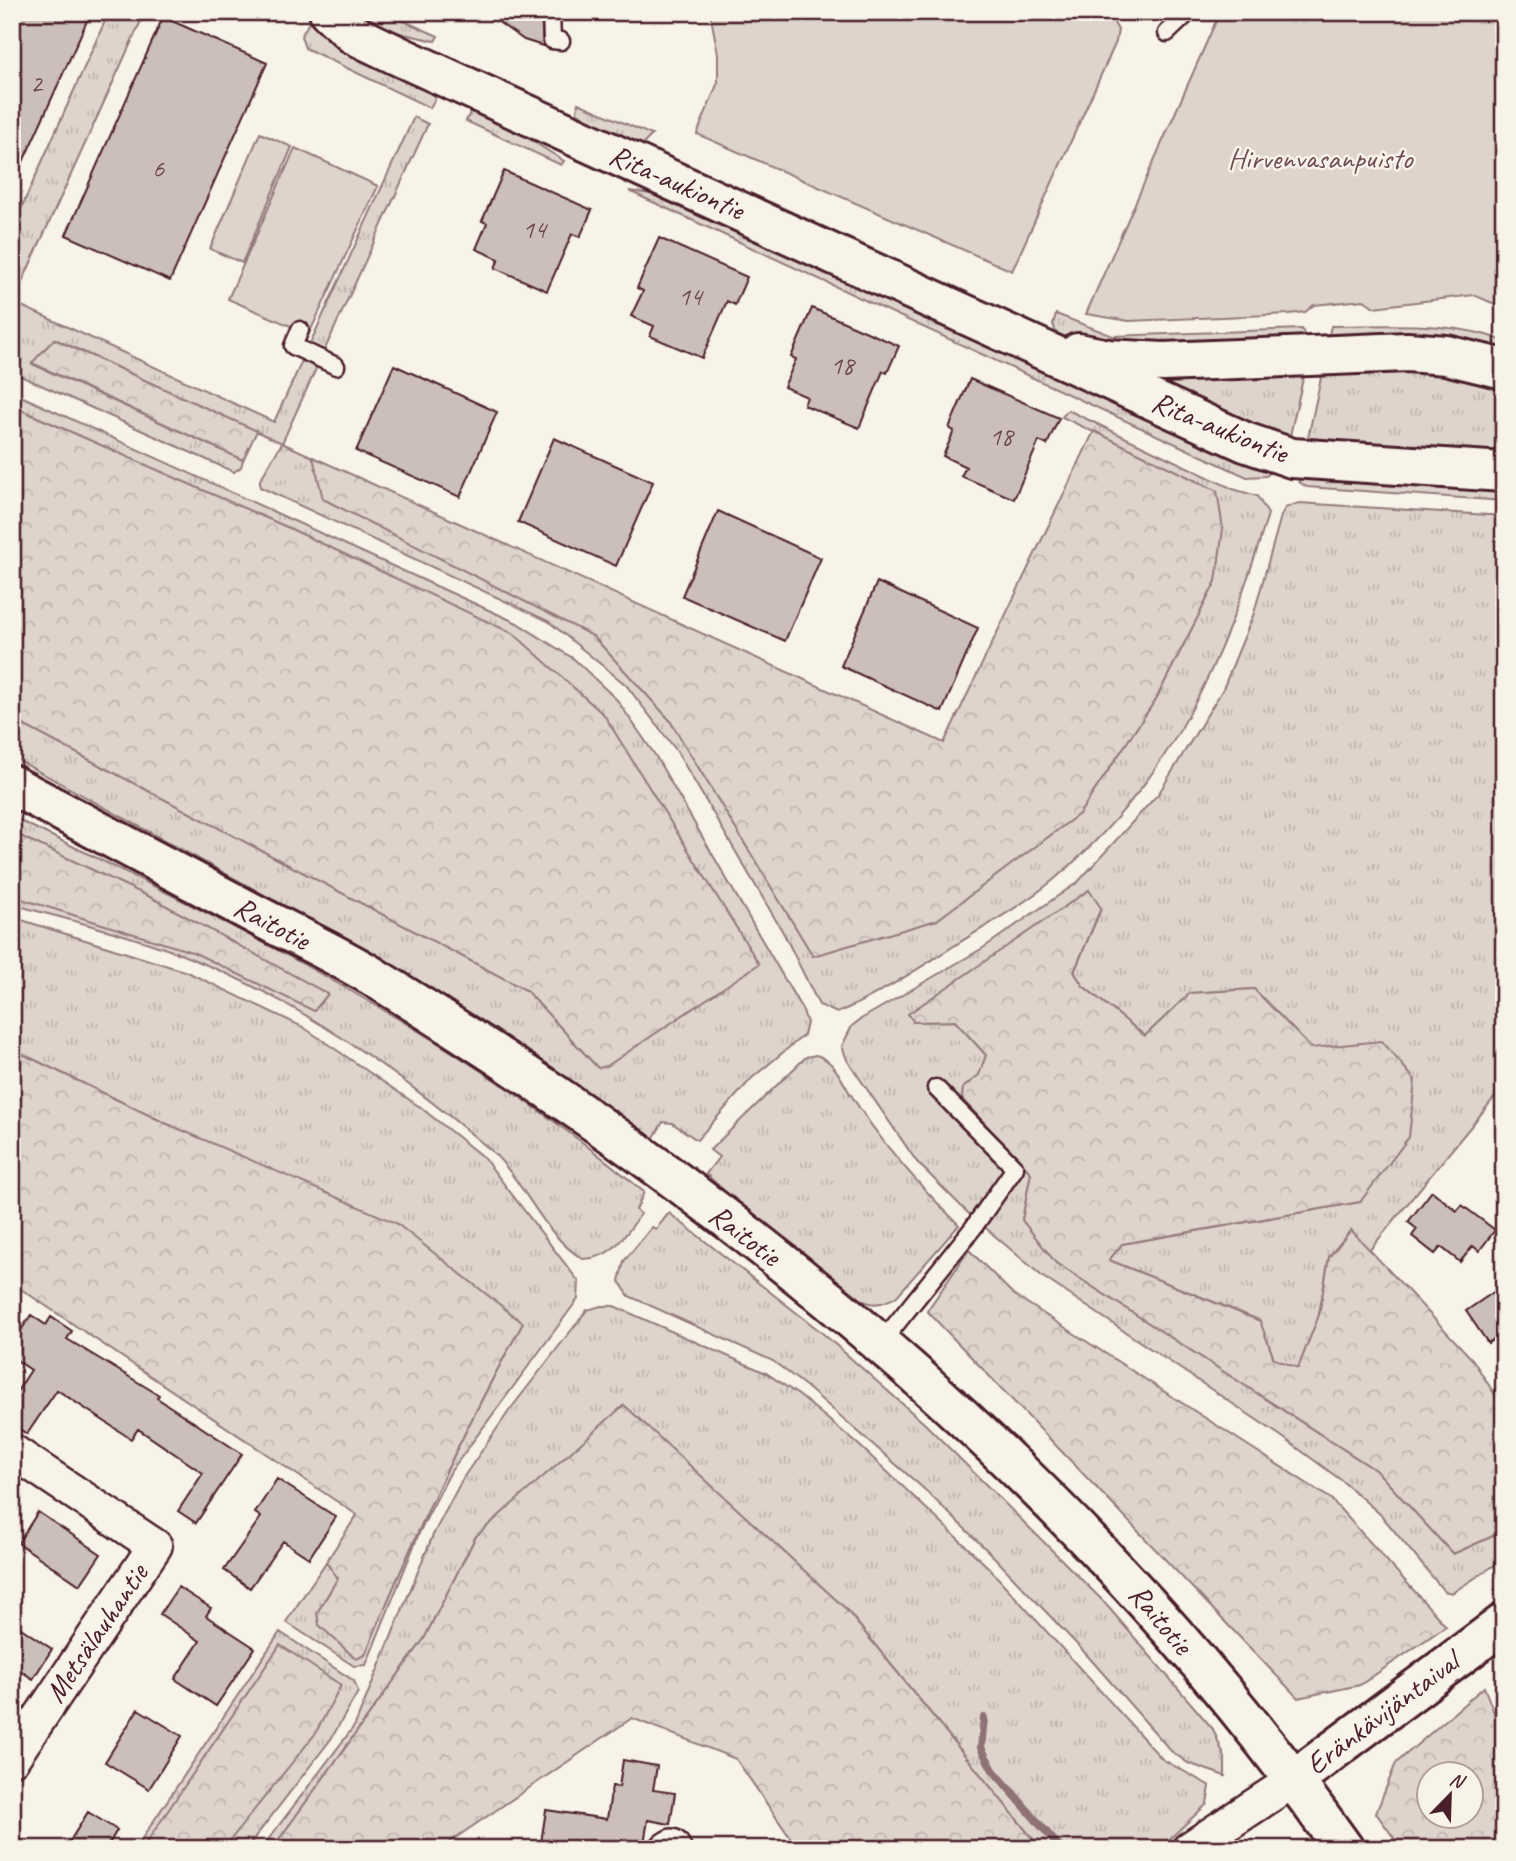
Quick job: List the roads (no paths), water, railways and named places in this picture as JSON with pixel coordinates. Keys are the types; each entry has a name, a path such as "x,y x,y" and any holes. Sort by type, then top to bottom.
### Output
{"street":[{"name":"Rita-aukiontie","path":"329,12 353,34 401,57 1245,442 1292,458 1504,472"},
{"name":"Rita-aukiontie","path":"1031,343 1108,359 1163,362 1407,352 1446,355 1504,369"},
{"name":"Raitotie","path":"12,785 369,974 584,1114 786,1267 941,1395 1125,1575 1295,1779 1345,1849"},
{"name":"Metsälauhantie","path":"12,1451 155,1546 12,1759"},
{"name":"Eränkävijäntaival","path":"1295,1779 1504,1623"},
{"path":"1189,1849 1295,1779"},
{"path":"667,1849 672,1846 674,1849"}],"lane":[{"path":"1167,33 1189,12"},
{"path":"551,13 552,40 561,41"},
{"path":"300,330 293,346 336,366"},
{"path":"880,1345 973,1228 1015,1168 936,1088"}],"waterway":[{"path":"984,1718 981,1748 993,1770 1061,1849"}],"park label":[{"name":"Hirvenvasanpuisto","path":"1320,158"}]}
